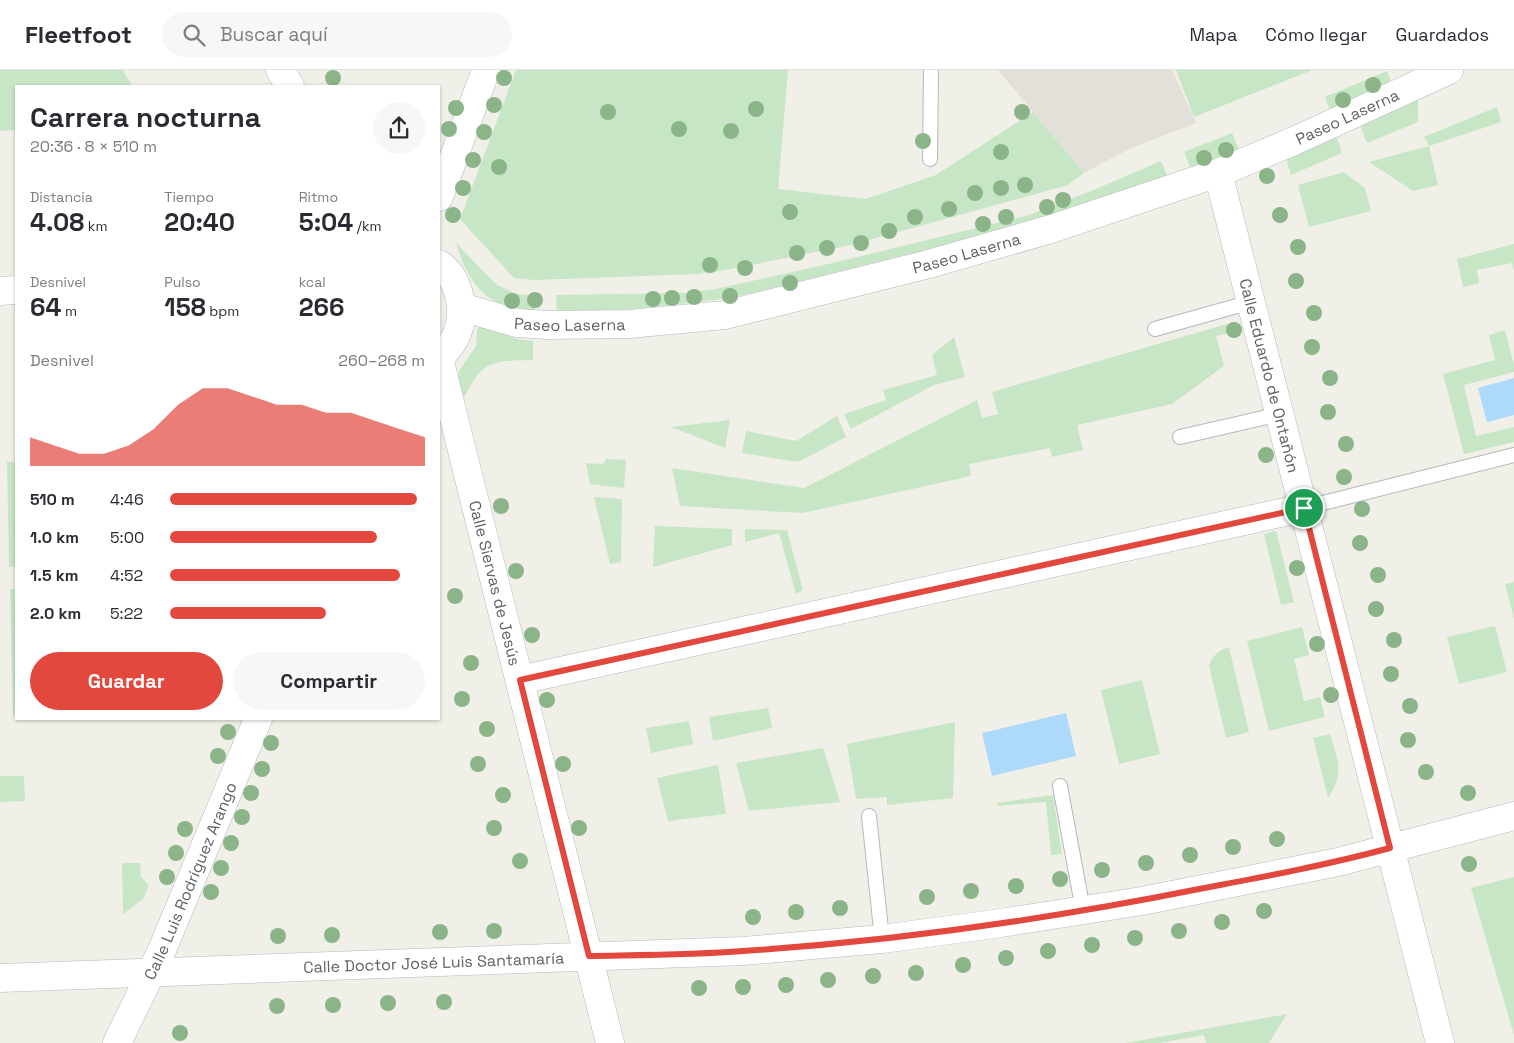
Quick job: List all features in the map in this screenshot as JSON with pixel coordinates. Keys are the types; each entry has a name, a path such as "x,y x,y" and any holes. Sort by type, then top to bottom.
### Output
{"street":[{"path":"280,70 289,85"},
{"path":"440,194 486,70"},
{"name":"Paseo Laserna","path":"461,307 517,323 548,325 629,324 725,315 929,264 1052,229 1218,173 1294,141 1448,70"},
{"name":"Calle Eduardo de Ontañón","path":"1218,173 1440,1043"},
{"path":"440,265 453,280 461,307 460,325 455,338 440,357"},
{"path":"0,291 15,290"},
{"name":"Calle Siervas de Jesús","path":"440,362 610,1043"},
{"name":"Calle Siervas de Jesús","path":"440,415 461,443"},
{"path":"520,680 1304,508"},
{"name":"Calle Luis Rodríguez Arango","path":"117,1043 162,950 258,720"},
{"name":"Calle Doctor José Luis Santamaría","path":"0,978 743,951 882,938 994,924 1083,910 1303,869 1514,816"}],"lane":[{"path":"930,159 931,70"},
{"path":"1155,329 1252,302"},
{"path":"1180,437 1280,414"},
{"path":"1304,508 1514,455"},
{"path":"1060,786 1083,910"},
{"path":"869,816 882,938"}],"shaded area":[{"path":"998,70 1172,70 1196,123 1131,148 1084,173"}],"green space":[{"path":"0,70 123,70 131,85 15,85 15,130 0,131"},
{"path":"516,70 788,70 778,189 866,199 936,175 1033,112 1084,173 1068,185 851,245 726,270 697,274 534,280 514,278 460,219"},
{"path":"1176,70 1310,70 1310,71 1194,117"},
{"path":"1387,71 1392,85 1331,113 1325,97"},
{"path":"1418,99 1418,122 1367,143 1360,125"},
{"path":"1497,107 1501,122 1429,146 1424,137"},
{"path":"1232,133 1239,150 1191,169 1184,152"},
{"path":"1336,136 1342,153 1291,175 1286,158"},
{"path":"1429,146 1438,185 1413,191 1369,162"},
{"path":"1161,161 1168,178 972,240 789,286 722,299 635,309 557,312 556,295 686,293 716,289 837,262 1029,215"},
{"path":"1344,172 1365,188 1371,211 1309,227 1298,185"},
{"path":"456,243 497,285 517,294 535,296 535,311 508,306 488,297 480,290 468,273"},
{"path":"1514,244 1514,271 1512,263 1477,270 1479,283 1463,287 1457,259"},
{"path":"1227,324 1229,333 1216,336 1224,366 1172,404 1077,425 1083,450 1052,457 1050,448 969,464 971,476 803,513 680,506 672,468 804,488 977,400 982,418 998,414 992,392"},
{"path":"481,325 517,339 533,341 533,360 492,364 478,375 465,396 463,396 458,377 459,371 476,346 477,329"},
{"path":"1505,330 1514,372 1464,385 1476,436 1514,427 1514,442 1464,454 1443,374 1495,360 1489,335"},
{"path":"954,337 965,377 934,385 851,429 844,414 886,400 883,390 937,375 932,355"},
{"path":"837,416 846,437 798,462 742,453 746,431 796,441"},
{"path":"730,420 725,448 671,427"},
{"path":"606,459 626,460 624,488 590,484 586,463 603,464"},
{"path":"7,462 15,462 15,567 9,567"},
{"path":"594,497 622,499 621,562 610,564"},
{"path":"655,526 732,529 732,545 653,567"},
{"path":"745,529 787,530 803,590 796,594 779,533 745,542"},
{"path":"1276,531 1294,602 1281,605 1264,534"},
{"path":"1514,582 1514,619 1505,584"},
{"path":"10,589 15,589 15,715 13,715"},
{"path":"1495,626 1507,672 1459,684 1447,637"},
{"path":"1302,627 1309,655 1294,659 1304,701 1320,697 1325,717 1269,731 1247,641"},
{"path":"1229,647 1249,732 1226,738 1209,666 1216,654"},
{"path":"1142,680 1160,754 1119,764 1101,690"},
{"path":"768,708 772,728 713,741 709,717"},
{"path":"689,721 693,744 651,753 646,728"},
{"path":"955,722 953,798 887,805 887,797 856,799 847,744"},
{"path":"1330,734 1337,760 1338,774 1337,781 1328,798 1313,738"},
{"path":"823,748 840,802 749,811 736,763"},
{"path":"718,765 726,814 668,821 657,778"},
{"path":"0,776 24,776 25,801 0,802"},
{"path":"1053,795 1062,854 1051,855 1046,802 997,806 997,803"},
{"path":"122,863 140,863 141,877 149,885 143,899 123,914"},
{"path":"1514,877 1514,1035 1471,888"},
{"path":"1287,1014 1269,1043 1206,1043 1204,1035 1159,1043 1126,1043"}],"water":[{"path":"1514,378 1514,415 1487,422 1478,388"},
{"path":"1066,713 1076,756 992,776 982,733"}],"route":[{"path":"1304,508 1390,848 1338,862 1142,900 994,924 882,938 743,951 589,956 520,680 1304,508"}]}
